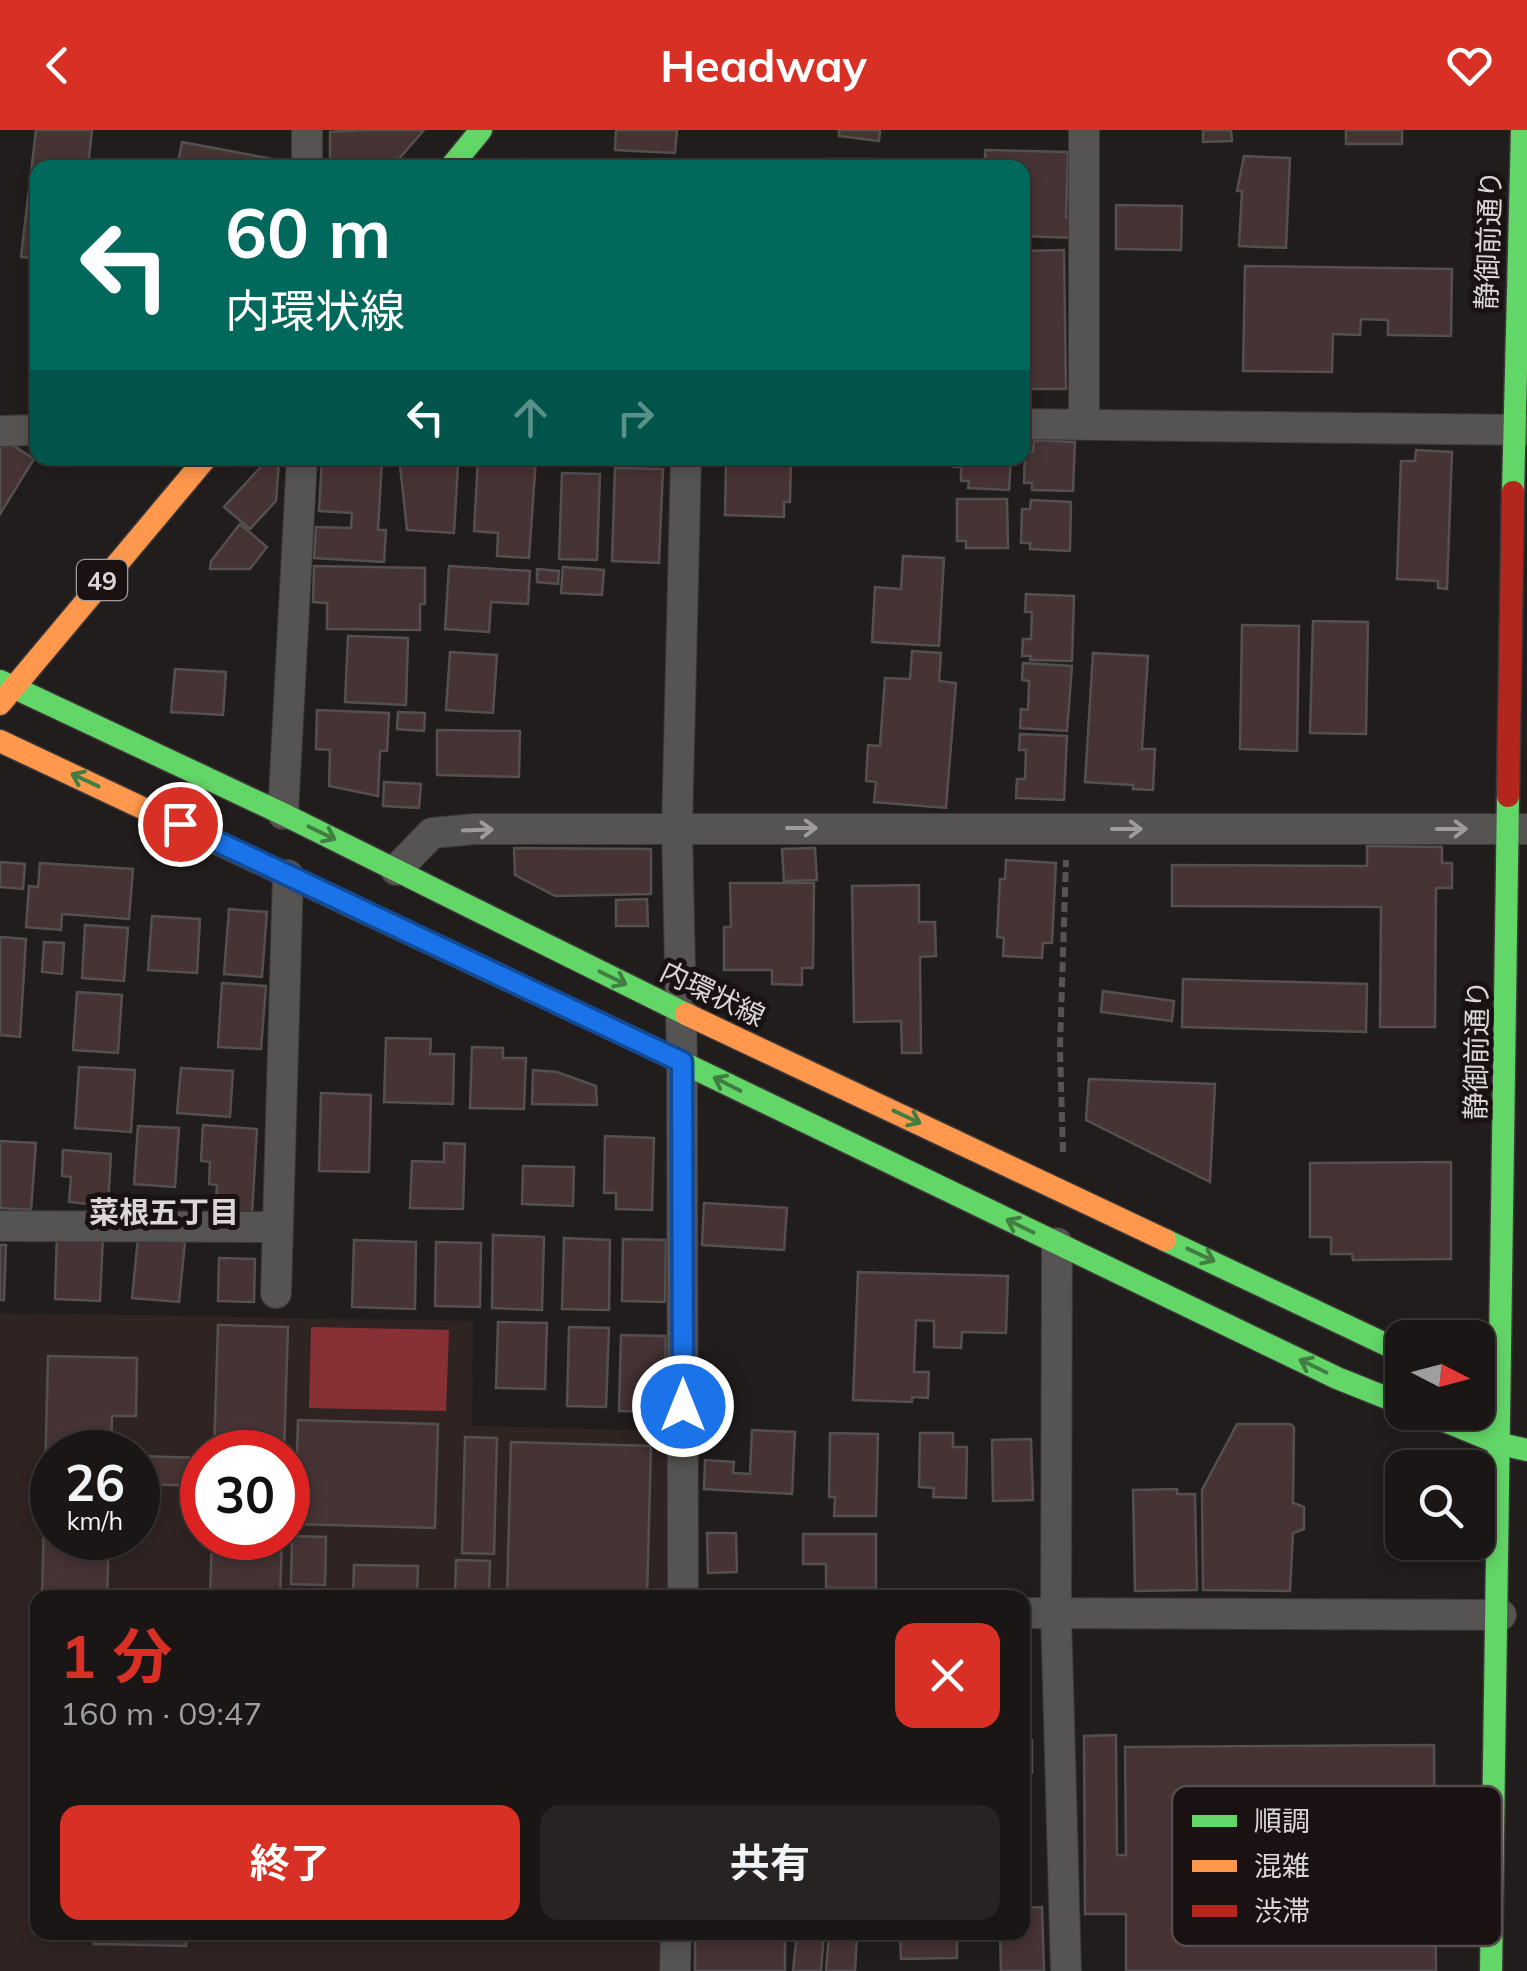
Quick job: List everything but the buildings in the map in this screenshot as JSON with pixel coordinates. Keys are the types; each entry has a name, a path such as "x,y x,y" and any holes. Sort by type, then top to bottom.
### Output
{"main road":[{"path":"457,160 481,130"},
{"name":"静御前通り","path":"1496,1786 1500,1444 1518,829 1522,130"},
{"name":"49","path":"4,690 200,465"},
{"name":"内環状線","path":"4,690 283,814 680,1011 1385,1344"},
{"path":"0,741 288,874 1337,1378 1385,1397"},
{"path":"1495,1398 1527,1406"},
{"path":"1466,1430 1527,1450"},
{"name":"静御前通り","path":"1491,1971 1492,1946"}],"street":[{"path":"307,130 307,160"},
{"path":"1084,130 1084,423"},
{"path":"1030,424 1519,430"},
{"path":"0,431 30,430"},
{"path":"283,814 302,465"},
{"path":"683,1590 682,1062 677,828 686,465"},
{"path":"396,870 432,833 475,829 1518,829"},
{"path":"276,1293 288,874"},
{"path":"0,1226 278,1227"},
{"path":"1056,1243 1056,1613 1066,1971"},
{"path":"1030,1613 1501,1616"},
{"path":"676,1940 676,1971"}],"path":[{"path":"1063,1152 1060,1048 1066,828"}],"shaded area":[{"path":"0,1313 473,1321 472,1426 672,1431 669,1590 30,1590 30,1940 664,1940 664,1971 0,1971"},
{"path":"311,1327 449,1330 446,1411 309,1408"}],"traffic: fast":[{"path":"457,160 481,130"},
{"path":"1513,492 1522,130"},
{"path":"0,681 283,814 686,1014"},
{"path":"1494,1786 1508,796"},
{"path":"617,1031 1337,1378 1385,1397"},
{"path":"1165,1240 1385,1344"},
{"path":"1467,1430 1527,1450"},
{"path":"1491,1946 1491,1971"}],"traffic: slow":[{"path":"0,704 200,465"},
{"path":"0,741 617,1031"},
{"path":"686,1014 1165,1240"}],"traffic: jam":[{"path":"1508,796 1513,492"}],"district":[{"name":"菜根五丁目","path":"164,1212"}],"route":[{"path":"180,824 682,1062 683,1406"}]}
